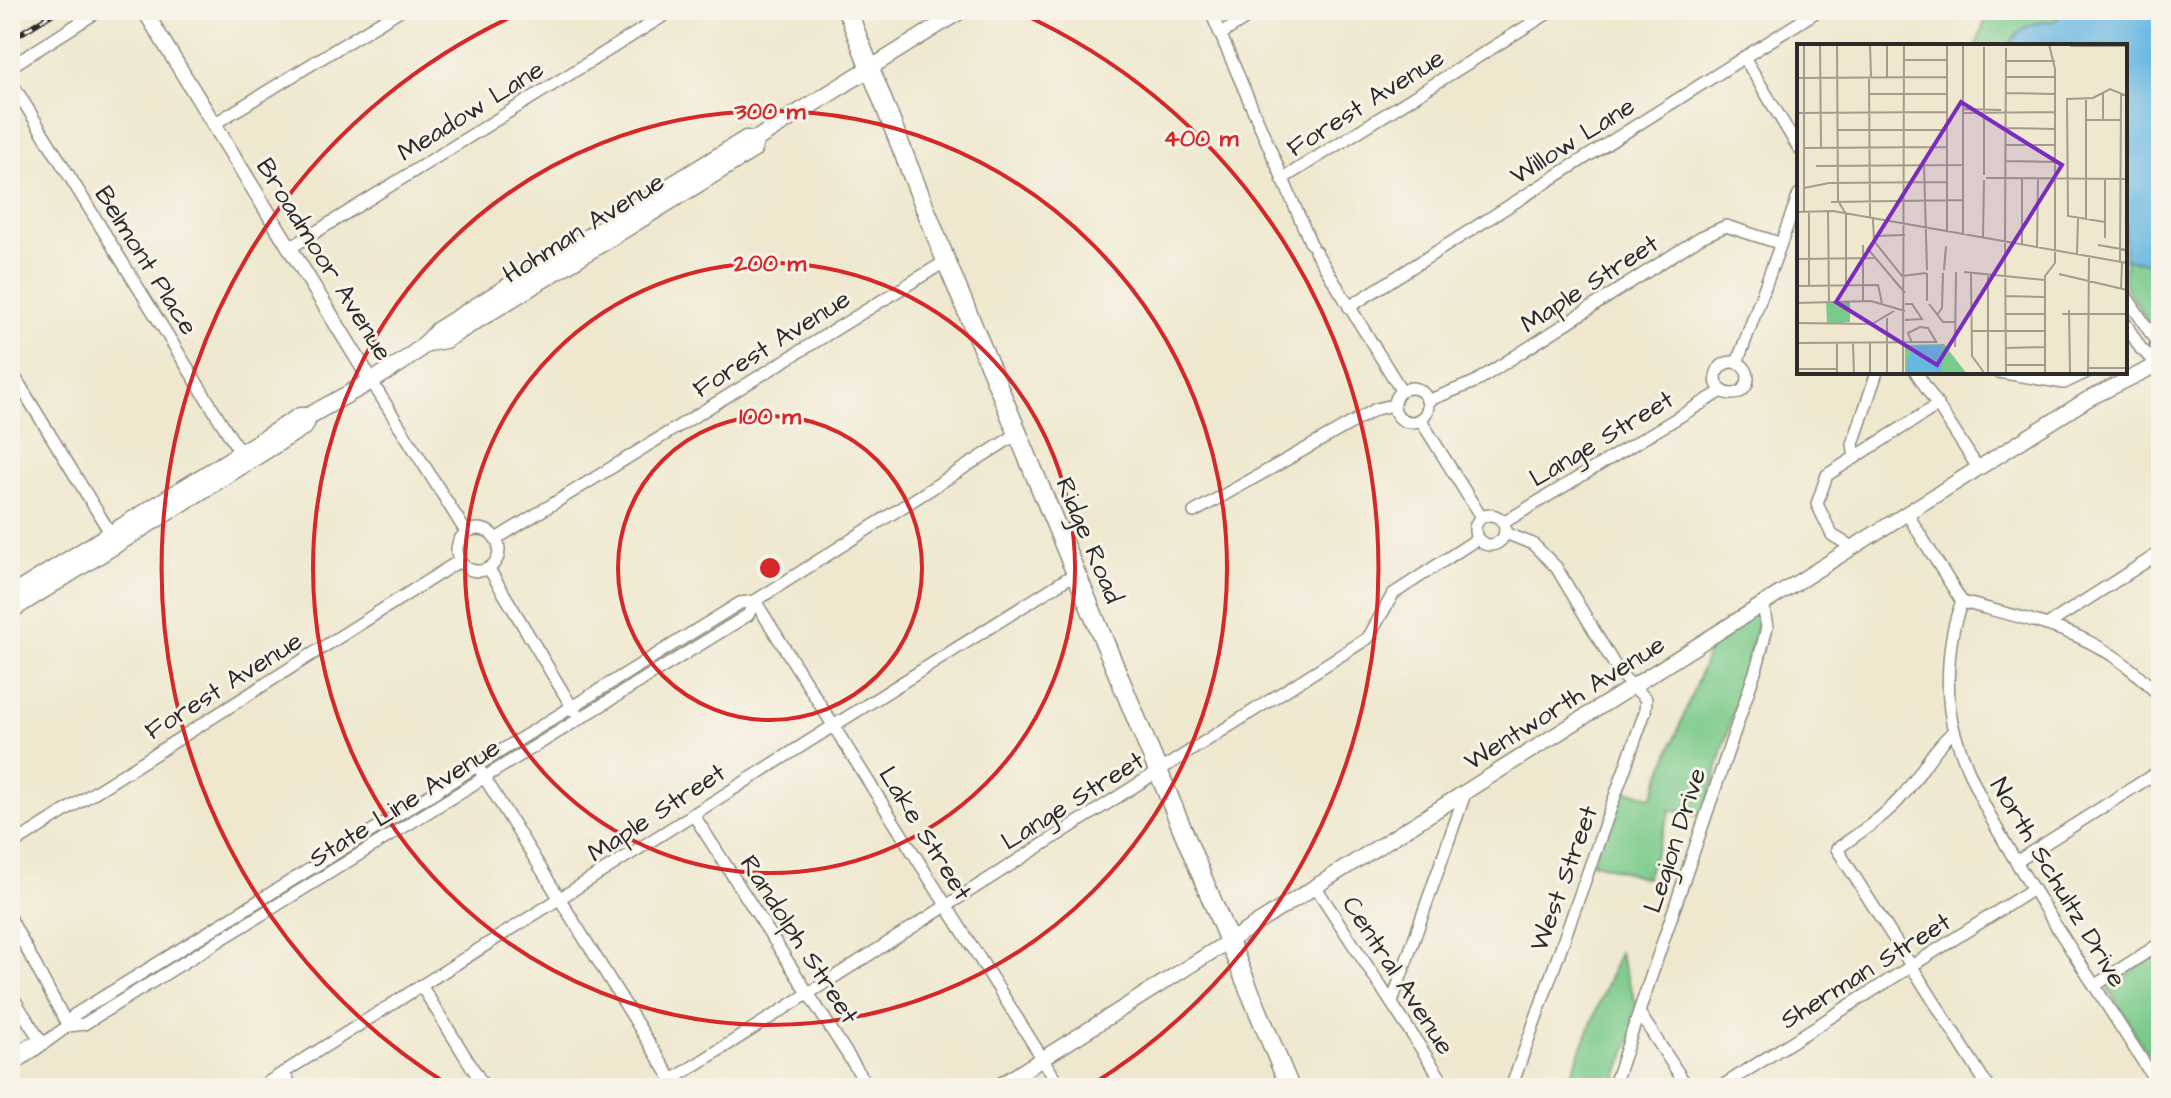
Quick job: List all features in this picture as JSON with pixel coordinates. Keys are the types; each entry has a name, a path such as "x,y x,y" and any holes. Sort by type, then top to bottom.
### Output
{"main road":[{"name":"Ridge Road","path":"847,10 1017,434 1160,770 1290,1088"},
{"name":"Hohman Avenue","path":"10,596 114,538 243,458 305,426 309,416 428,343 445,340 753,150 755,140 870,68"},
{"name":"Hohman Avenue","path":"10,611 114,538"}],"street":[{"path":"10,67 100,10"},
{"name":"Broadmoor Avenue","path":"144,10 466,532"},
{"path":"214,124 400,10"},
{"name":"Meadow Lane","path":"290,248 673,10"},
{"name":"Hohman Avenue","path":"870,68 963,10"},
{"path":"1210,10 1313,248 1401,390"},
{"path":"1221,34 1259,10"},
{"name":"Forest Avenue","path":"1282,179 1553,10"},
{"name":"Willow Lane","path":"1349,307 1819,10"},
{"path":"1744,57 1797,146"},
{"name":"Belmont Place","path":"10,80 243,458"},
{"path":"1737,363 1797,199"},
{"name":"Maple Street","path":"1427,401 1475,382 1713,231 1726,226 1779,243"},
{"name":"Forest Avenue","path":"496,539 946,261"},
{"path":"2127,300 2155,340 2160,365"},
{"path":"2127,326 2141,349 2160,365"},
{"path":"1737,363 1747,370 1746,387 1732,394 1722,391 1716,382 1717,372 1724,364 1737,363"},
{"name":"Wentworth Avenue","path":"996,1088 1906,512 2088,399 2160,365"},
{"path":"10,369 114,538"},
{"path":"1855,458 1853,444 1876,374"},
{"path":"1917,374 1978,468"},
{"path":"2010,374 2064,383 2083,374"},
{"path":"1393,405 1403,420 1420,419 1426,411 1427,401 1417,389 1401,390"},
{"path":"1194,512 1376,409 1393,405 1401,390"},
{"name":"Lange Street","path":"1504,528 1722,391"},
{"path":"1835,558 1832,535 1817,504 1827,475 1938,405"},
{"path":"1420,419 1481,517"},
{"name":"State Line Avenue","path":"10,1068 68,1026 74,1015 740,603 755,601 1017,434"},
{"path":"1906,512 1962,602 2047,625 2098,645 2117,657 2161,698"},
{"path":"1504,528 1495,545 1484,545 1477,539 1475,525 1481,517 1491,515 1504,528 1533,544 1556,567 1620,674 1633,686"},
{"path":"483,529 496,539 500,552 489,569 469,570 459,561 456,548 466,532 483,529"},
{"path":"1832,535 1852,547"},
{"name":"Lange Street","path":"674,1084 810,993 1368,638 1393,594 1477,539"},
{"path":"2047,625 2161,552"},
{"name":"Forest Avenue","path":"10,846 459,561"},
{"path":"489,569 579,719"},
{"name":"Maple Street","path":"259,1088 1076,573"},
{"name":"State Line Avenue","path":"68,1026 80,1026 293,897 748,615 755,601"},
{"name":"Lake Street","path":"755,601 1061,1088"},
{"name":"North Schultz Drive","path":"1962,602 1951,626 1949,675 1954,731 1995,827 2160,1088"},
{"name":"Legion Drive","path":"1613,1088 1758,663 1767,627 1763,605"},
{"name":"West Street","path":"1511,1088 1645,712 1646,699 1633,686"},
{"path":"1954,731 1933,750 1905,793 1886,813 1837,849 1989,1088"},
{"path":"477,766 674,1084"},
{"path":"2016,862 2161,770"},
{"path":"1392,1002 1466,791"},
{"name":"Randolph Street","path":"693,814 869,1088"},
{"path":"285,886 293,897"},
{"name":"Central Avenue","path":"1315,886 1447,1088"},
{"name":"Sherman Street","path":"1719,1088 2033,889"},
{"path":"10,918 68,1026"},
{"path":"2094,986 2161,943"},
{"path":"422,987 485,1088"},
{"path":"10,993 42,1043"},
{"path":"1640,1014 1688,1088"},
{"name":"State Line Avenue","path":"10,1057 30,1044 42,1043"},
{"path":"283,1073 293,1088"}],"green space":[{"path":"1989,10 2161,10 2161,342 2127,289 2127,44 1977,44"},
{"path":"1763,605 1704,817 1671,810 1646,878 1592,862 1618,788 1652,797 1715,635"},
{"path":"2161,951 2161,1076 2108,988"},
{"path":"1619,953 1640,1014 1613,1088 1566,1088"}],"water":[{"path":"2066,10 2161,10 2161,263 2127,260 2127,44 2010,44 2027,27 2054,21"}],"railway":[{"path":"10,40 58,10"}]}
